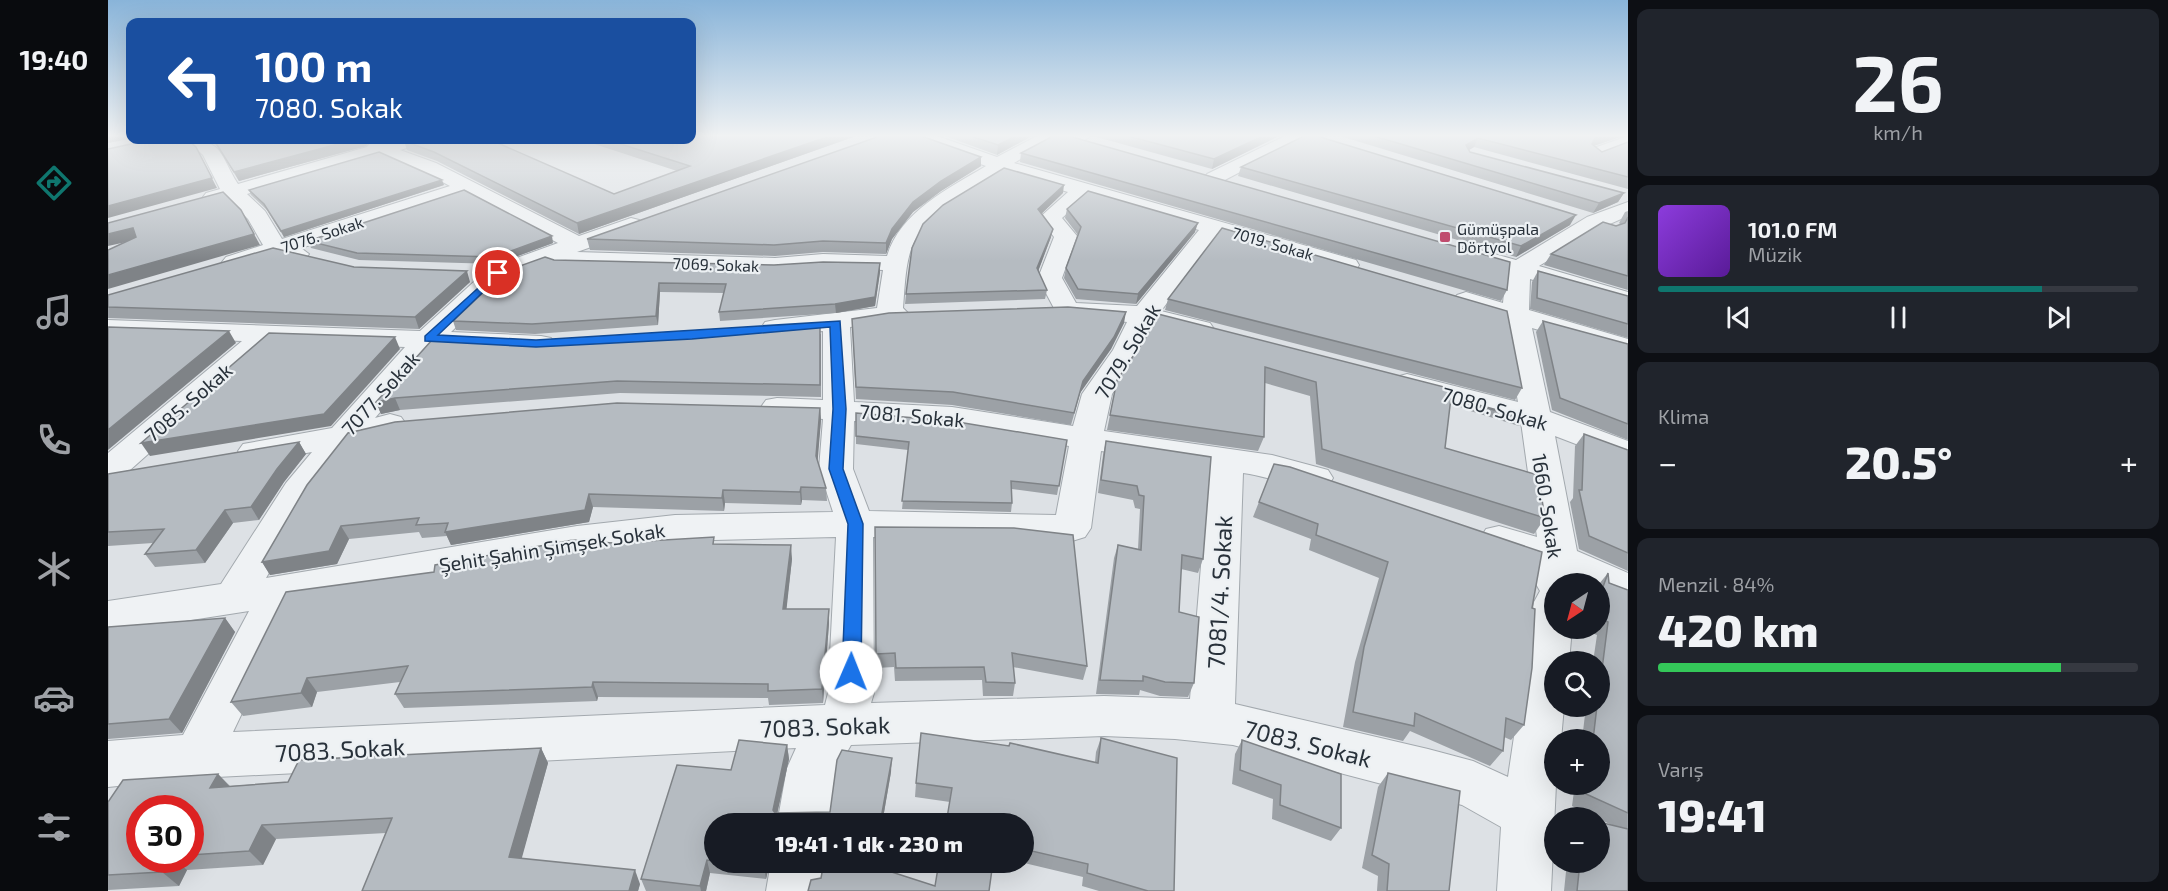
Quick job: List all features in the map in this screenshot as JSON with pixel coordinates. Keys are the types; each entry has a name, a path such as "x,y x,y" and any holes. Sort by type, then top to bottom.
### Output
{"street":[{"path":"224,178 232,191 257,216 277,249 318,259"},
{"path":"192,203 279,178"},
{"path":"448,178 576,244"},
{"path":"889,314 896,263 904,238 923,218 981,178"},
{"name":"7019. Sokak","path":"1046,178 1369,271"},
{"path":"1213,178 1247,188"},
{"name":"7076. Sokak","path":"211,268 467,187"},
{"path":"1083,189 1050,218 1066,236 1050,278 1054,309 1144,315 1224,336"},
{"path":"1519,268 1584,219 1624,200"},
{"name":"7077. Sokak","path":"234,598 298,491 342,436 429,338 498,273 653,217"},
{"path":"1584,219 1628,232"},
{"name":"7079. Sokak","path":"1072,528 1086,440 1097,394 1127,350 1144,315 1214,226"},
{"path":"1451,248 1628,300"},
{"name":"7069. Sokak","path":"536,259 775,265 823,261 896,263"},
{"name":"1660. Sokak","path":"1519,268 1515,314 1524,347 1555,573"},
{"path":"463,272 498,273"},
{"path":"1448,294 1628,348"},
{"path":"747,330 836,323 889,314 924,313"},
{"path":"805,813 811,768 838,725 851,693 855,524 836,469 839,409 836,323"},
{"path":"108,328 429,338 536,344 569,342"},
{"name":"7085. Sokak","path":"108,471 267,334"},
{"name":"7080. Sokak","path":"1385,377 1533,416 1628,453"},
{"name":"7081. Sokak","path":"745,407 839,409 952,417 1086,440 1289,469 1345,488"},
{"path":"225,456 342,436 400,422 422,420"},
{"name":"7081/4. Sokak","path":"1211,722 1227,461"},
{"path":"108,476 155,468"},
{"name":"Şehit Şahin Şimşek Sokak","path":"108,617 280,591 577,539 648,531 855,524 1072,528"},
{"path":"1469,529 1544,575"},
{"path":"1610,588 1628,590"},
{"path":"197,756 280,591"},
{"name":"1660. Sokak","path":"1524,891 1528,814 1549,639"},
{"name":"7083. Sokak","path":"108,764 197,756 838,725 1104,716 1175,718 1233,724 1428,772 1473,785 1528,814"},
{"path":"793,891 796,873"}],"building":[{"path":"108,178 212,178 108,206"},
{"path":"291,178 437,178 442,180 281,231 264,204 249,190"},
{"path":"486,178 577,178 614,194 659,178 709,178 577,223"},
{"path":"762,178 947,178 913,202 892,229 886,243 823,241 774,245 587,239"},
{"path":"988,178 1038,178 1064,185 1038,209 1053,229 1037,268 1047,290 906,294 912,248 923,224 943,205"},
{"path":"1108,178 1215,178 1510,262 1507,290"},
{"path":"1278,178 1453,178 1576,215 1521,246"},
{"path":"1514,178 1566,178 1624,193 1599,203"},
{"path":"464,190 552,236 494,257 357,253 308,241"},
{"path":"1088,191 1198,223 1138,294 1078,289 1066,268 1081,227 1067,209"},
{"path":"223,192 241,210 254,234 108,275 108,250 136,237 133,228 108,234 108,223"},
{"path":"1628,217 1628,276 1551,254 1603,222 1616,226 1625,223"},
{"path":"1222,228 1507,311 1522,388 1168,299"},
{"path":"273,248 354,267 467,271 415,317 108,307 108,295"},
{"path":"545,257 554,260 774,265 823,262 880,263 875,297 835,304 719,312 726,284 659,283 656,316 532,324 453,321 506,271"},
{"path":"1538,271 1628,296 1628,324 1537,298"},
{"path":"1068,307 1126,312 1114,337 1083,381 1074,413 953,392 856,387 852,319 889,313"},
{"path":"1158,314 1452,389 1445,448 1538,475 1545,518 1322,449 1316,382 1265,367 1264,437 1110,415 1117,380 1146,337"},
{"path":"1543,321 1628,344 1628,424 1560,398"},
{"path":"820,323 820,385 617,381 395,398 376,402 432,340 532,343"},
{"path":"108,327 229,331 108,430"},
{"path":"269,333 395,337 324,414 141,443"},
{"path":"1468,402 1523,417 1523,419"},
{"path":"617,403 820,408 816,456 826,488 801,487 800,492 723,490 722,498 589,494 585,510 445,532 448,523 416,525 419,518 341,526 329,551 262,562 307,485 348,433 395,422"},
{"path":"856,413 952,421 1067,440 1059,486 1011,481 1012,503 902,501 909,442 856,436"},
{"path":"1584,434 1628,450 1628,553 1589,536 1579,490 1582,490"},
{"path":"1106,441 1211,457 1203,559 1182,555 1179,612 1199,617 1194,683 1165,682 1143,676 1143,681 1100,680 1118,545 1141,550 1144,496 1139,495 1137,486 1101,480"},
{"path":"299,442 251,507 225,510 196,550 145,554 164,529 108,532 108,474"},
{"path":"1274,464 1290,467 1542,552 1532,608 1535,609 1532,668 1524,725 1506,718 1503,751 1415,713 1414,726 1353,712 1364,647 1388,562 1316,535 1318,524 1259,502"},
{"path":"875,527 1014,528 1073,535 1087,666 1012,653 1015,683 986,682 984,667 896,668 895,653 876,654"},
{"path":"714,537 713,544 791,545 783,609 829,609 822,689 768,691 768,684 593,682 592,687 395,694 408,666 307,678 301,693 231,702 286,592 434,572 435,565 573,540 613,543"},
{"path":"1610,583 1628,590 1628,813 1588,795 1610,795 1610,729 1594,729 1596,717 1610,717 1610,651 1604,651 1606,639 1610,639"},
{"path":"225,618 169,719 108,724 108,627"},
{"path":"921,733 1009,746 1010,743 1098,763 1101,738 1177,758 1174,891 1148,891 1087,873 1088,864 1034,852 1034,813 948,813 952,788 916,783"},
{"path":"739,740 787,745 773,810 775,813 704,813 704,871 700,886 641,879 677,765 731,770"},
{"path":"1242,740 1341,774 1341,828 1280,805 1281,785 1240,770"},
{"path":"541,748 509,857 635,870 629,891 362,891 392,818 262,825 249,851 204,854 204,795 126,795 126,873 144,873 108,875 108,802 123,780 218,774 210,788 288,782 299,760"},
{"path":"842,750 892,758 882,813 775,813 830,812 837,760"},
{"path":"1388,773 1460,791 1449,891 1387,891 1389,864 1372,855"},
{"path":"1610,825 1628,829 1628,891 1577,891 1579,873 1610,873"},
{"path":"822,873 895,873 935,886 937,873 991,873 989,891 808,891 811,880 821,878"}],"place":[{"name":"Gümüşpala Dörtyol","path":"1445,237"}],"route":[{"path":"498,273 429,338 536,344 692,335 836,323 839,409 836,469 855,524 851,672"}]}
